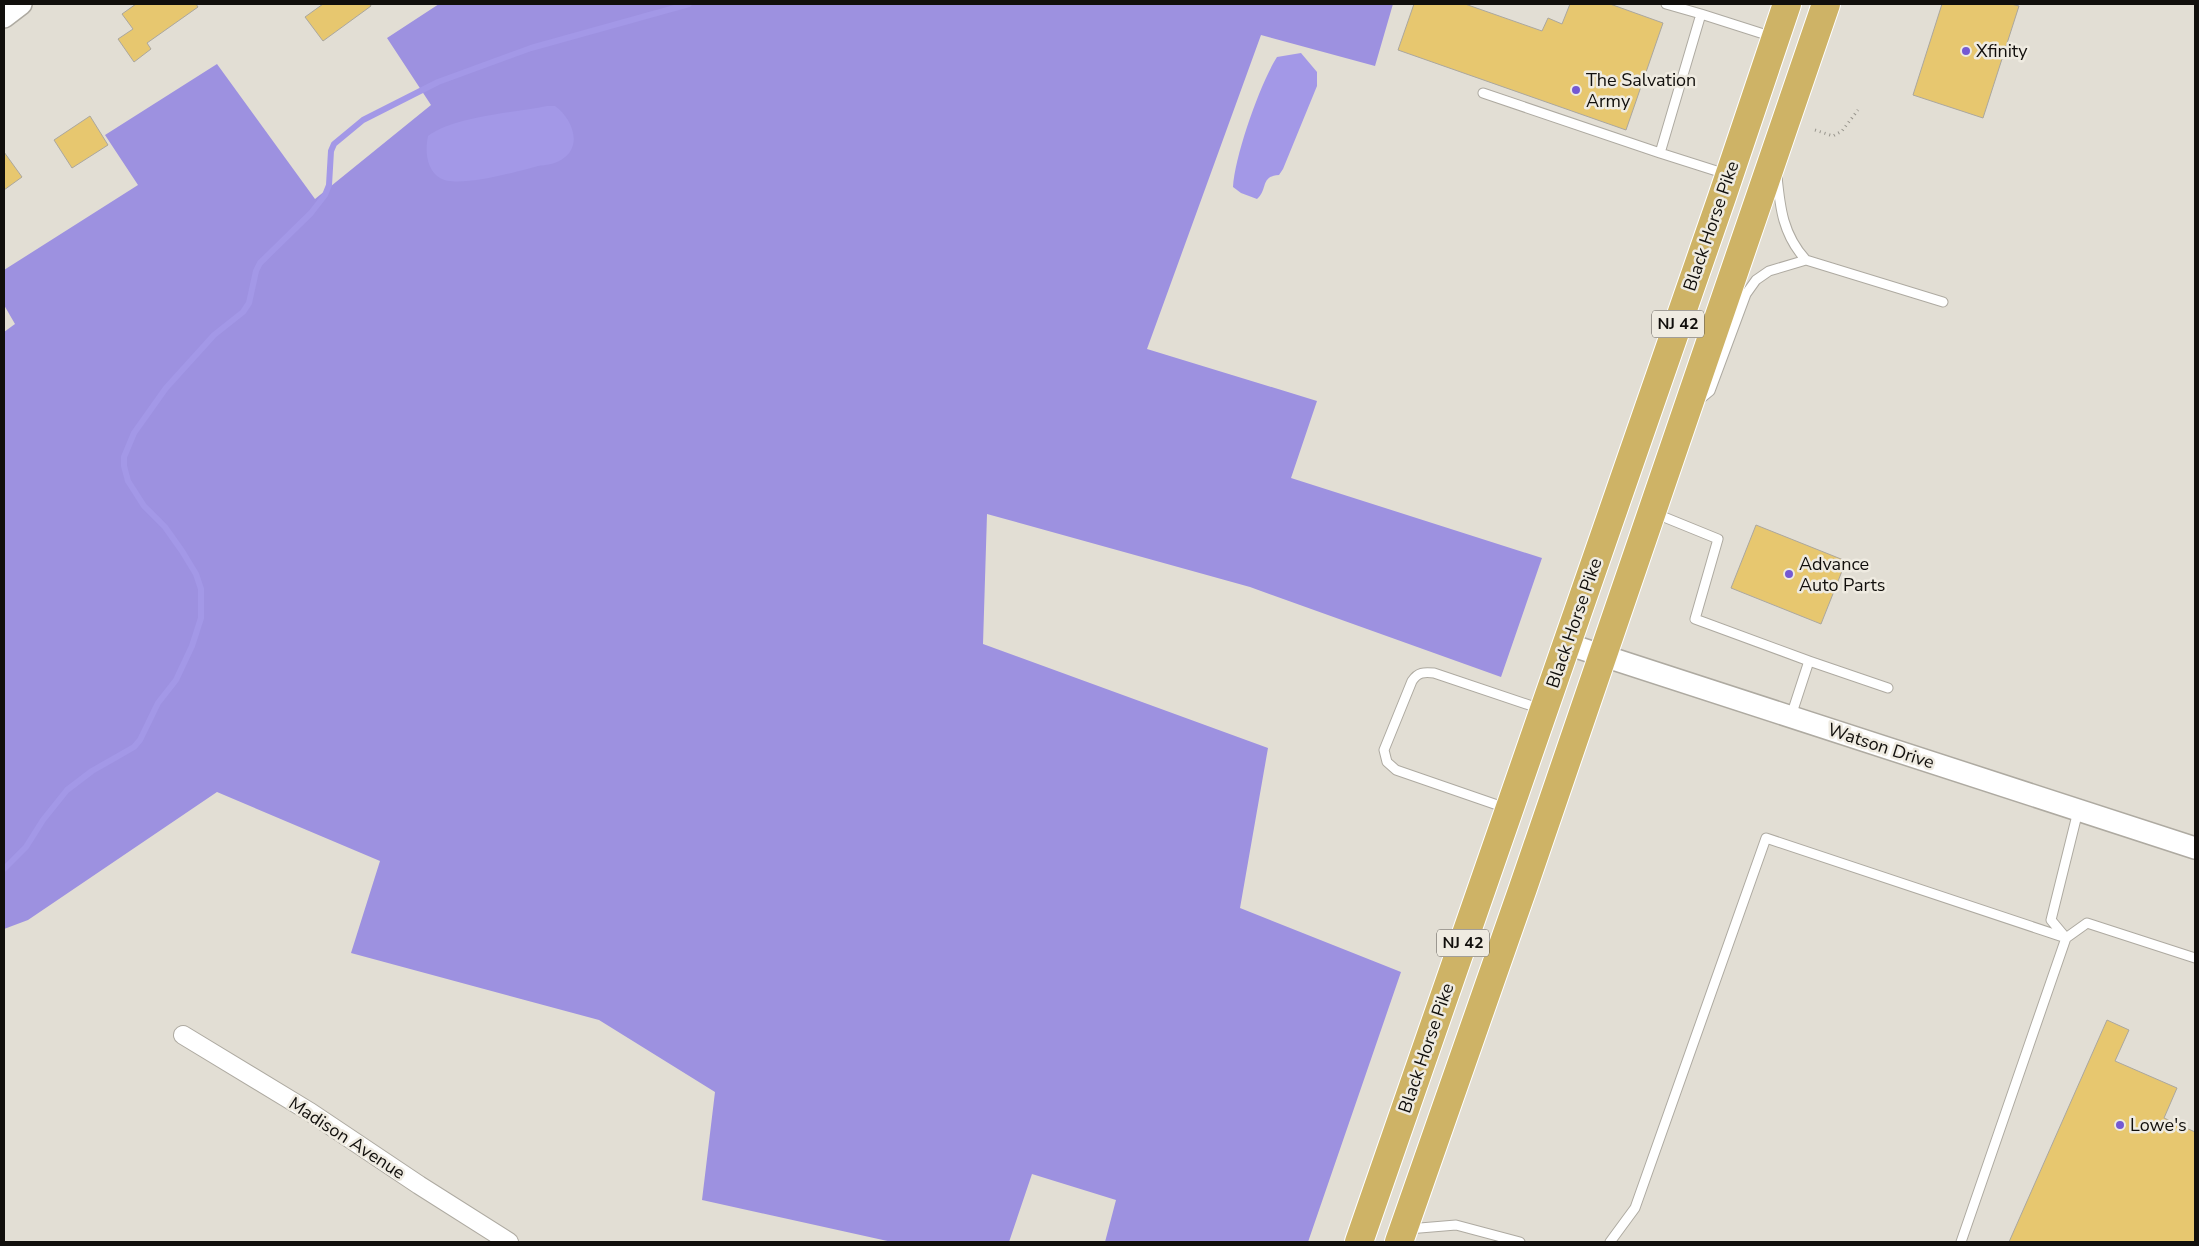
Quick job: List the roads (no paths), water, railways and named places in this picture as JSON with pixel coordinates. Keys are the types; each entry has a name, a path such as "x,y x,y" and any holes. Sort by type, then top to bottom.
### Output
{"highway":[{"name":"Black Horse Pike","path":"1360,1242 1787,4"},
{"name":"Black Horse Pike","path":"1401,1236 1603,656 1826,4"}],"street":[{"path":"4,17 22,4"},
{"name":"Watson Drive","path":"1567,644 2195,848"},
{"name":"Madison Avenue","path":"183,1036 310,1112 419,1186 509,1242"}],"lane":[{"path":"1666,4 1776,38"},
{"path":"1660,153 1701,14"},
{"path":"1483,93 1729,175"},
{"path":"1774,154 1780,212 1795,248 1806,260 1943,302"},
{"path":"1687,410 1710,390 1746,294 1756,280 1769,271 1806,260"},
{"path":"1652,512 1718,539 1695,619 1888,688"},
{"path":"1791,717 1810,661"},
{"path":"1509,809 1396,770 1386,762 1384,750 1412,680 1416,674 1423,672 1434,673 1544,710"},
{"path":"2066,938 2051,920 2079,809"},
{"path":"1610,1242 1635,1208 1766,838 2066,938"},
{"path":"1962,1242 2066,938 2087,923 2195,958"},
{"path":"1401,1236 1456,1225 1520,1242"}],"waterway":[{"path":"4,869 26,847 43,820 67,790 92,771 134,747 140,740 158,703 176,680 192,646 201,618 201,589 196,574 165,527 144,506 128,481 124,457 134,433 166,388 214,335 243,312 249,303 256,271 260,263 311,213 325,195 329,185 331,151 334,144 363,120 438,82 531,48 689,4"}],"place":[{"name":"Xfinity","path":"1966,51"},
{"name":"The Salvation Army","path":"1576,90"},
{"name":"Advance Auto Parts","path":"1789,574"},
{"name":"Lowe's","path":"2120,1125"}]}
